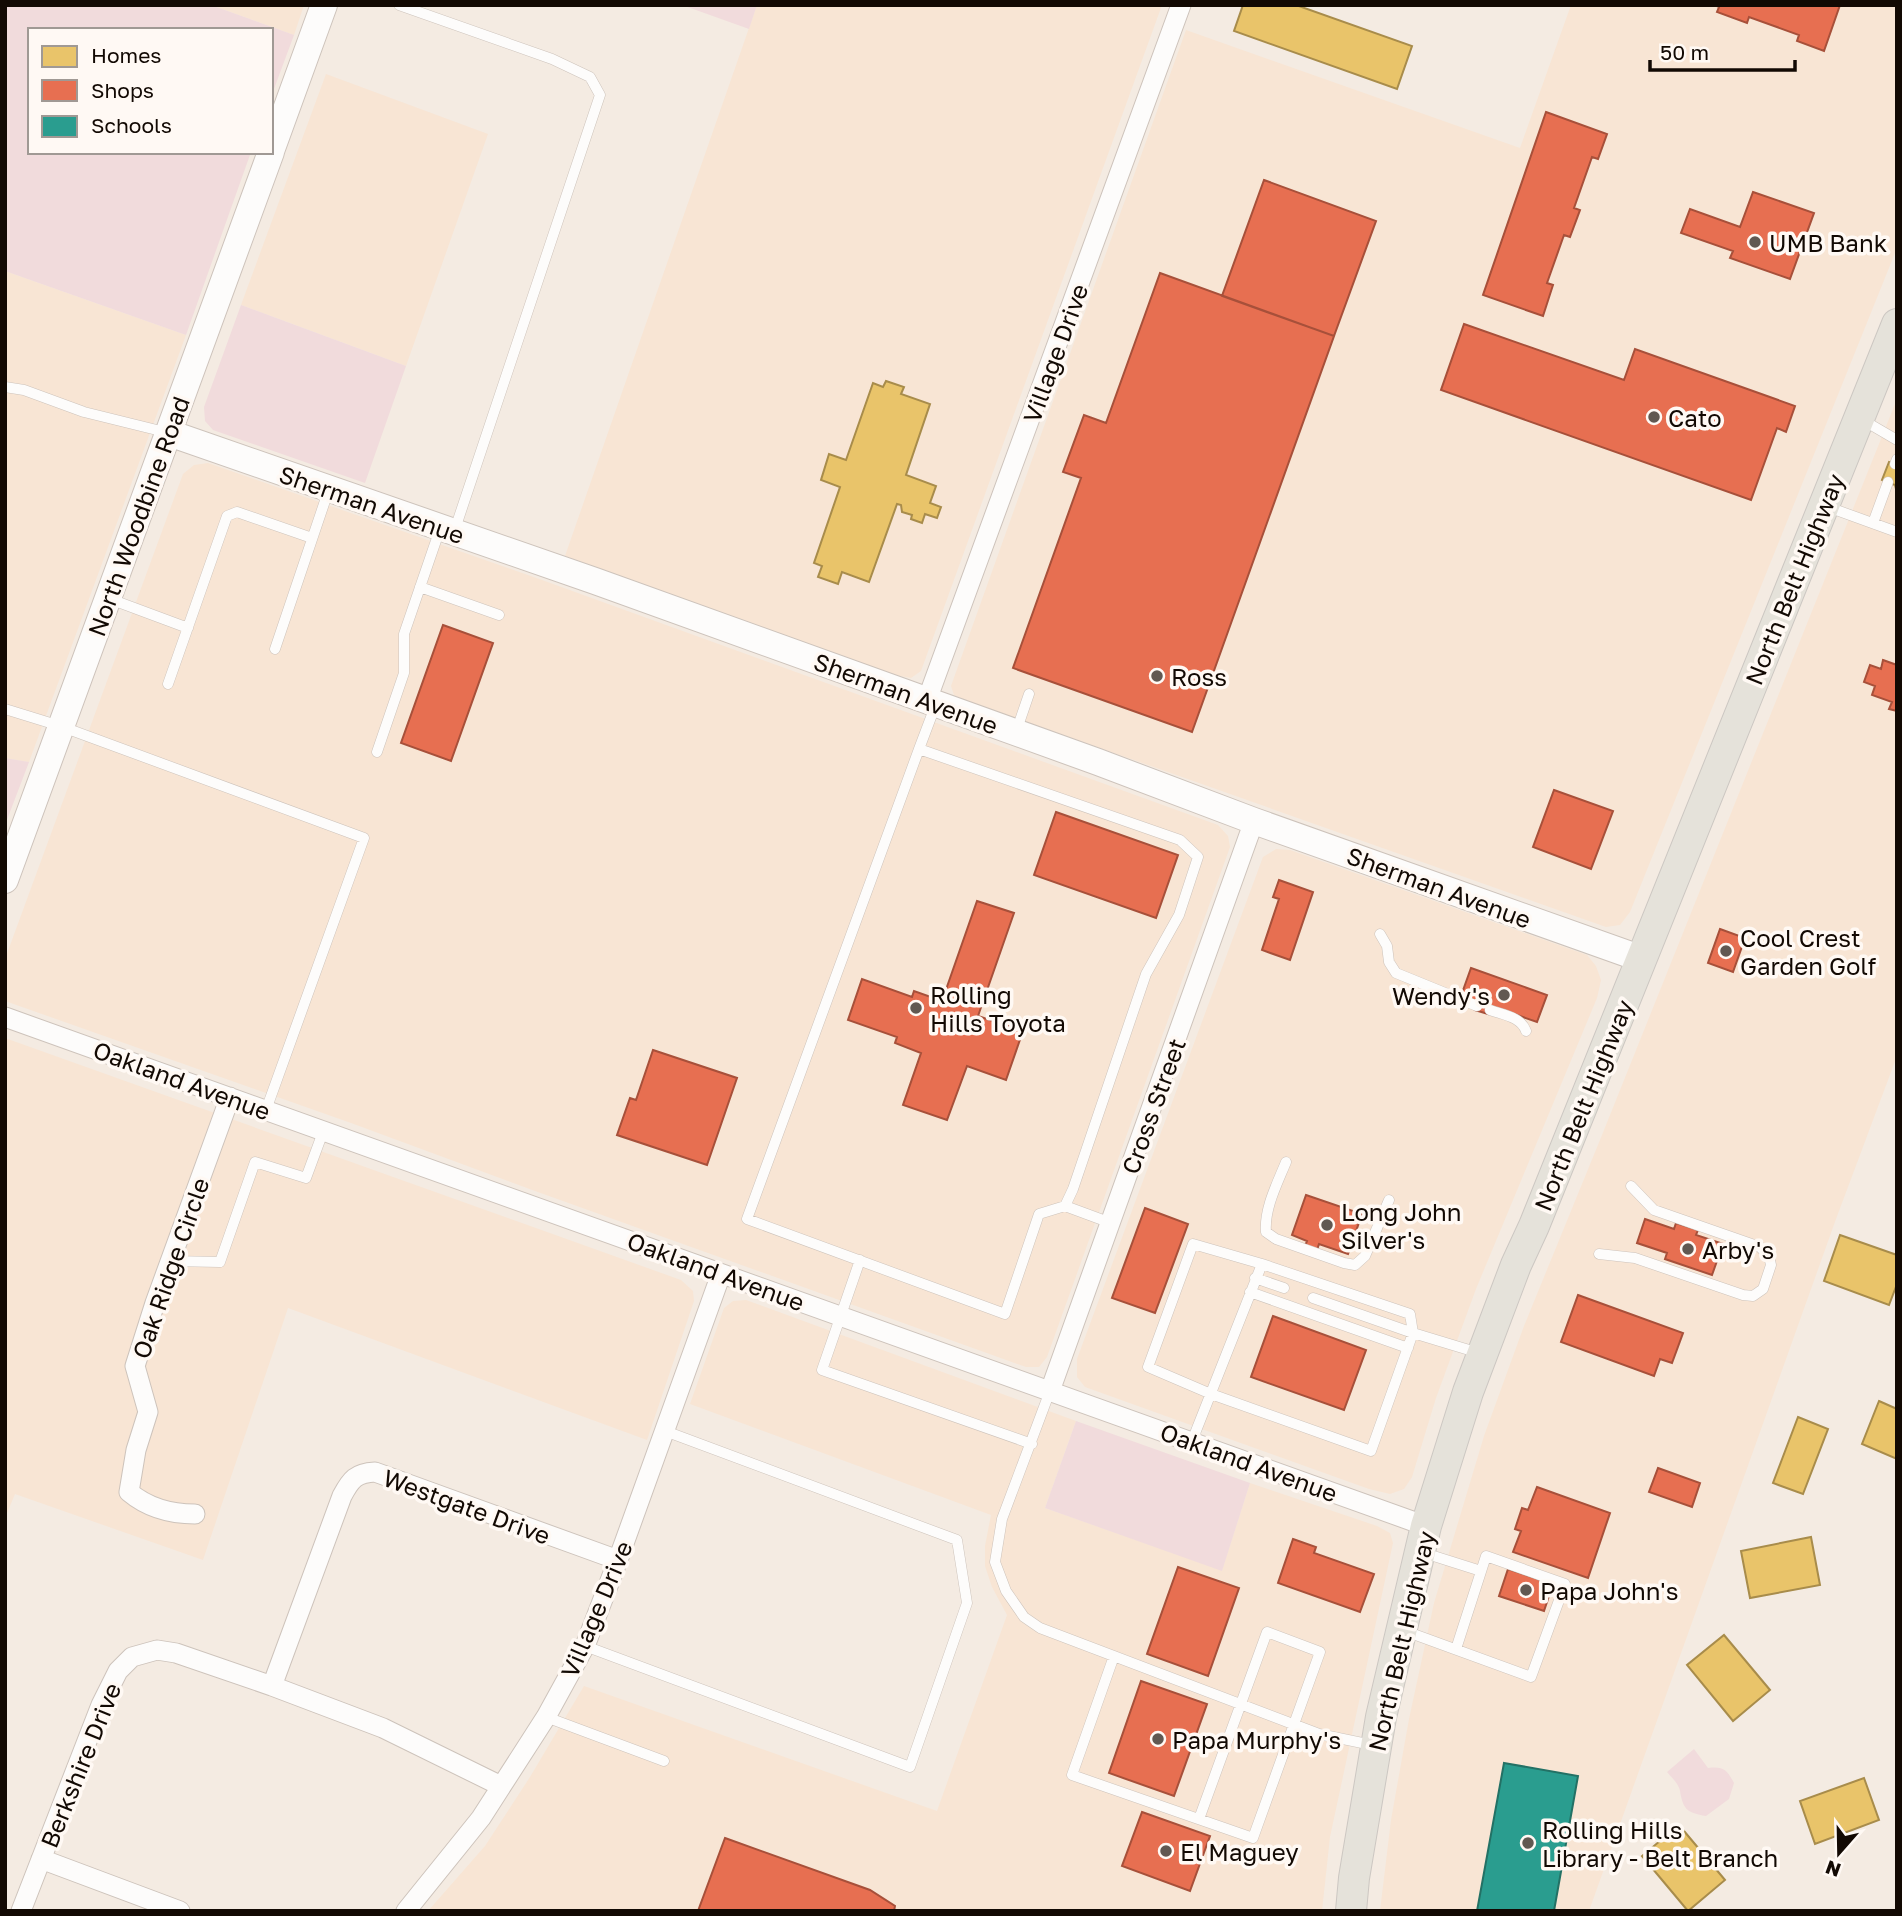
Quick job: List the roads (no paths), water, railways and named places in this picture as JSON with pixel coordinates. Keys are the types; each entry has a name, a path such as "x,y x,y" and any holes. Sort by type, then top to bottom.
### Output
{"main road":[{"name":"North Belt Highway","path":"1351,1911 1381,1717 1423,1539 1468,1392 1897,324"}],"street":[{"name":"North Woodbine Road","path":"273,146 324,5"},
{"name":"Village Drive","path":"932,702 1181,5"},
{"name":"North Woodbine Road","path":"5,880 270,154"},
{"name":"Sherman Avenue","path":"169,433 595,581 1642,959"},
{"name":"Cross Street","path":"1051,1391 1254,821"},
{"name":"Oakland Avenue","path":"5,1017 1192,1441 1423,1539"},
{"name":"Oak Ridge Circle","path":"195,1514 175,1514 142,1503 129,1492 136,1450 148,1412 135,1366 230,1097"},
{"name":"Village Drive","path":"406,1911 481,1818 546,1717 585,1646 721,1274"},
{"name":"Westgate Drive","path":"271,1686 342,1496 348,1484 361,1473 376,1472 618,1560"},
{"name":"Berkshire Drive","path":"21,1911 102,1705 118,1671 132,1657 156,1650 176,1653 271,1686"},
{"path":"271,1686 383,1728 501,1786"},
{"path":"41,1859 180,1911"}],"lane":[{"path":"377,752 404,673 404,634 420,587 447,530 600,95 590,78 552,60 399,5"},
{"path":"5,387 24,390 85,411 169,433"},
{"path":"1859,418 1897,440"},
{"path":"1873,523 1888,482"},
{"path":"275,649 329,489"},
{"path":"1824,505 1897,532"},
{"path":"168,684 227,516 237,512 313,538"},
{"path":"420,587 499,615"},
{"path":"108,598 188,628"},
{"path":"1016,732 1029,694"},
{"path":"932,702 919,749 747,1219 1005,1314 1039,1214 1065,1206 1111,1223"},
{"path":"5,709 60,726 364,838 266,1110"},
{"path":"919,749 1180,841 1198,857 1179,915 1146,974 1065,1206"},
{"path":"1380,934 1387,946 1389,962 1396,973 1477,1006"},
{"path":"1490,1010 1516,1019 1524,1024 1526,1031"},
{"path":"170,1261 220,1262 255,1163 306,1178 323,1132"},
{"path":"1286,1162 1265,1222 1266,1232 1276,1239 1355,1265 1365,1255 1389,1200"},
{"path":"1599,1254 1636,1258 1743,1295 1753,1296 1762,1290 1771,1265 1769,1255 1760,1248 1654,1210 1631,1186"},
{"path":"1193,1244 1262,1264 1410,1314 1413,1333 1371,1451 1212,1394 1148,1367 1193,1244"},
{"path":"860,1260 822,1370 1031,1444"},
{"path":"1192,1441 1262,1264"},
{"path":"1255,1278 1284,1288"},
{"path":"1250,1292 1408,1348"},
{"path":"1313,1298 1483,1354"},
{"path":"1051,1391 1002,1519 995,1563 1006,1591 1024,1617 1040,1628 1294,1725 1319,1734 1376,1746"},
{"path":"585,1646 910,1767 967,1603 957,1540 665,1431"},
{"path":"1423,1539 1481,1571"},
{"path":"1402,1629 1531,1677 1565,1584 1486,1556 1456,1649"},
{"path":"1114,1656 1072,1775 1252,1838 1320,1651 1267,1632 1199,1819"},
{"path":"546,1717 664,1761"}],"place":[{"name":"UMB Bank","path":"1755,242"},
{"name":"Cato","path":"1654,417"},
{"name":"Ross","path":"1157,676"},
{"name":"Cool Crest Garden Golf","path":"1726,951"},
{"name":"Wendy's","path":"1504,995"},
{"name":"Rolling Hills Toyota","path":"916,1008"},
{"name":"Long John Silver's","path":"1327,1225"},
{"name":"Arby's","path":"1688,1249"},
{"name":"Papa John's","path":"1526,1590"},
{"name":"Papa Murphy's","path":"1158,1739"},
{"name":"Rolling Hills Library - Belt Branch","path":"1528,1843"},
{"name":"El Maguey","path":"1166,1851"}]}
